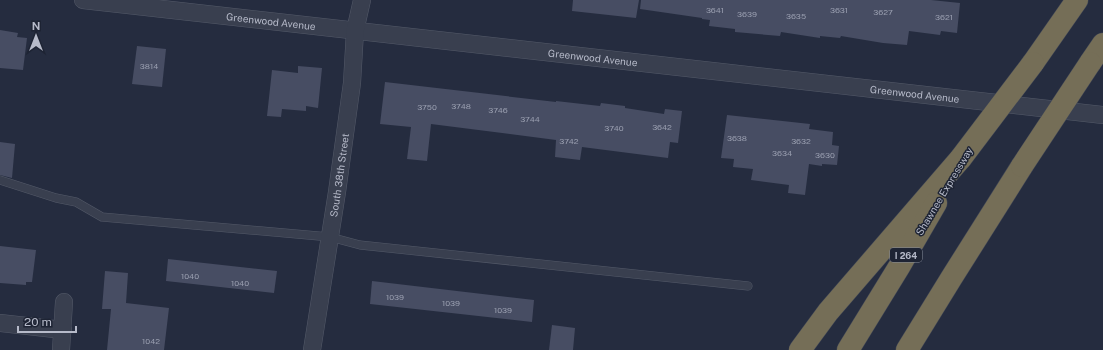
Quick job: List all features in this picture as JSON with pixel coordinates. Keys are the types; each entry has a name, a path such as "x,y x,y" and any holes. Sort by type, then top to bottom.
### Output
{"highway":[{"name":"Shawnee Expressway","path":"848,350 899,267 961,158 1033,63 1078,0"},
{"path":"907,350 1022,166 1103,44"},
{"path":"800,350 828,312 961,158"}],"street":[{"name":"Greenwood Avenue","path":"83,0 1103,115"},
{"name":"South 38th Street","path":"312,350 352,83 355,31 362,0"},
{"path":"61,350 64,302"},
{"path":"0,323 63,330"}],"lane":[{"path":"0,180 56,198 76,202 102,217 330,237 360,245 748,286"}],"building":[{"path":"573,0 639,0 636,18 572,11"},
{"path":"641,0 931,0 960,3 957,33 941,31 940,35 909,31 907,45 883,43 841,36 840,38 820,36 820,38 781,32 780,36 735,32 735,29 709,26 710,20 702,18 640,9"},
{"path":"0,30 18,33 17,37 27,38 23,70 0,68"},
{"path":"137,46 166,49 162,87 132,84"},
{"path":"298,66 322,68 318,108 306,106 306,111 282,109 281,117 267,116 272,70 298,73"},
{"path":"385,82 556,102 600,106 601,103 664,114 665,109 682,111 678,143 670,142 668,158 582,147 580,160 555,157 556,140 431,124 427,161 407,159 411,127 380,124"},
{"path":"727,115 810,124 809,129 833,132 832,145 839,146 837,165 822,164 822,166 809,164 805,195 788,193 789,185 751,180 753,169 733,167 734,159 721,158"},
{"path":"0,142 15,144 12,178 0,175"},
{"path":"0,246 36,250 32,282 26,282 26,285 0,283"},
{"path":"168,259 277,271 274,293 166,281"},
{"path":"105,271 128,273 126,303 169,308 164,350 107,350 111,309 102,309"},
{"path":"372,281 534,300 532,322 370,304"},
{"path":"552,325 575,328 573,350 549,350"}]}
